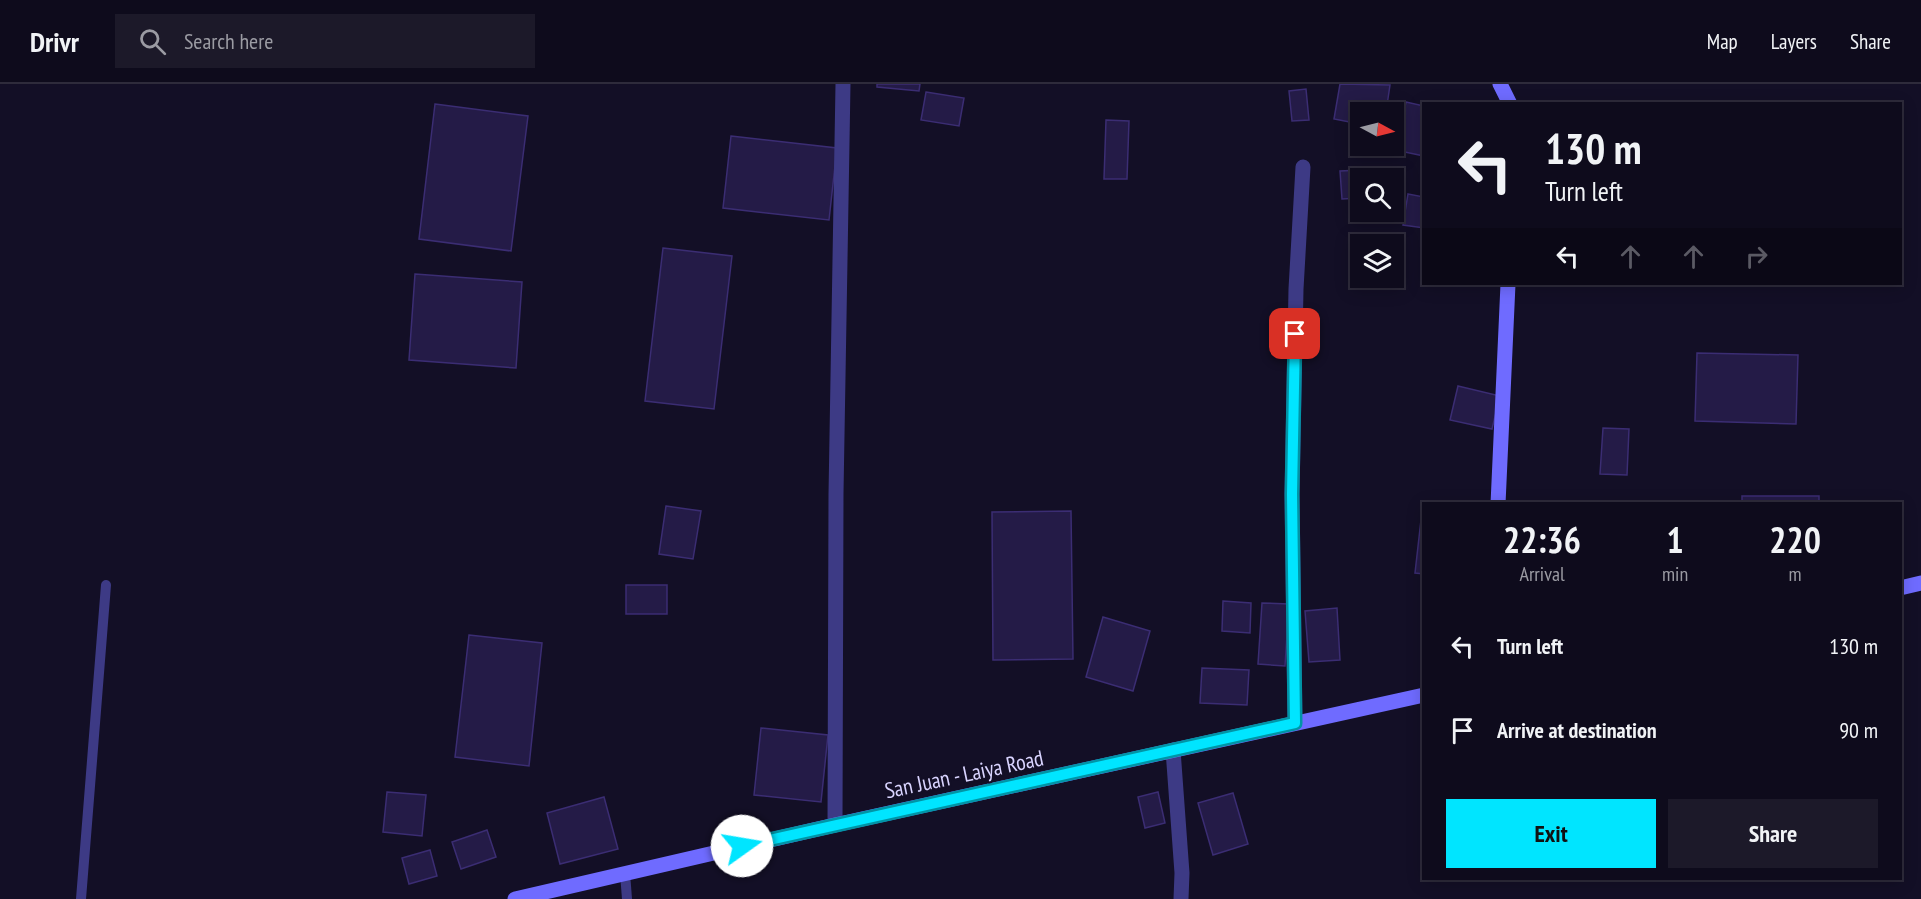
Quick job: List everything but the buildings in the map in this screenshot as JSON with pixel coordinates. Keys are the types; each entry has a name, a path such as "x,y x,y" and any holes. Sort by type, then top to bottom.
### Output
{"main road":[{"path":"1500,84 1509,102"},
{"path":"1498,502 1508,285"},
{"path":"1902,588 1921,583"},
{"name":"San Juan - Laiya Road","path":"515,899 835,825 1422,695"}],"street":[{"path":"835,825 836,506 843,84"},
{"path":"1295,723 1293,460 1296,289 1303,167"},
{"path":"1173,750 1182,873 1181,899"}],"lane":[{"path":"81,899 106,585"},
{"path":"625,873 627,899"}],"route":[{"path":"742,846 1295,723 1292,494 1295,334"}]}
